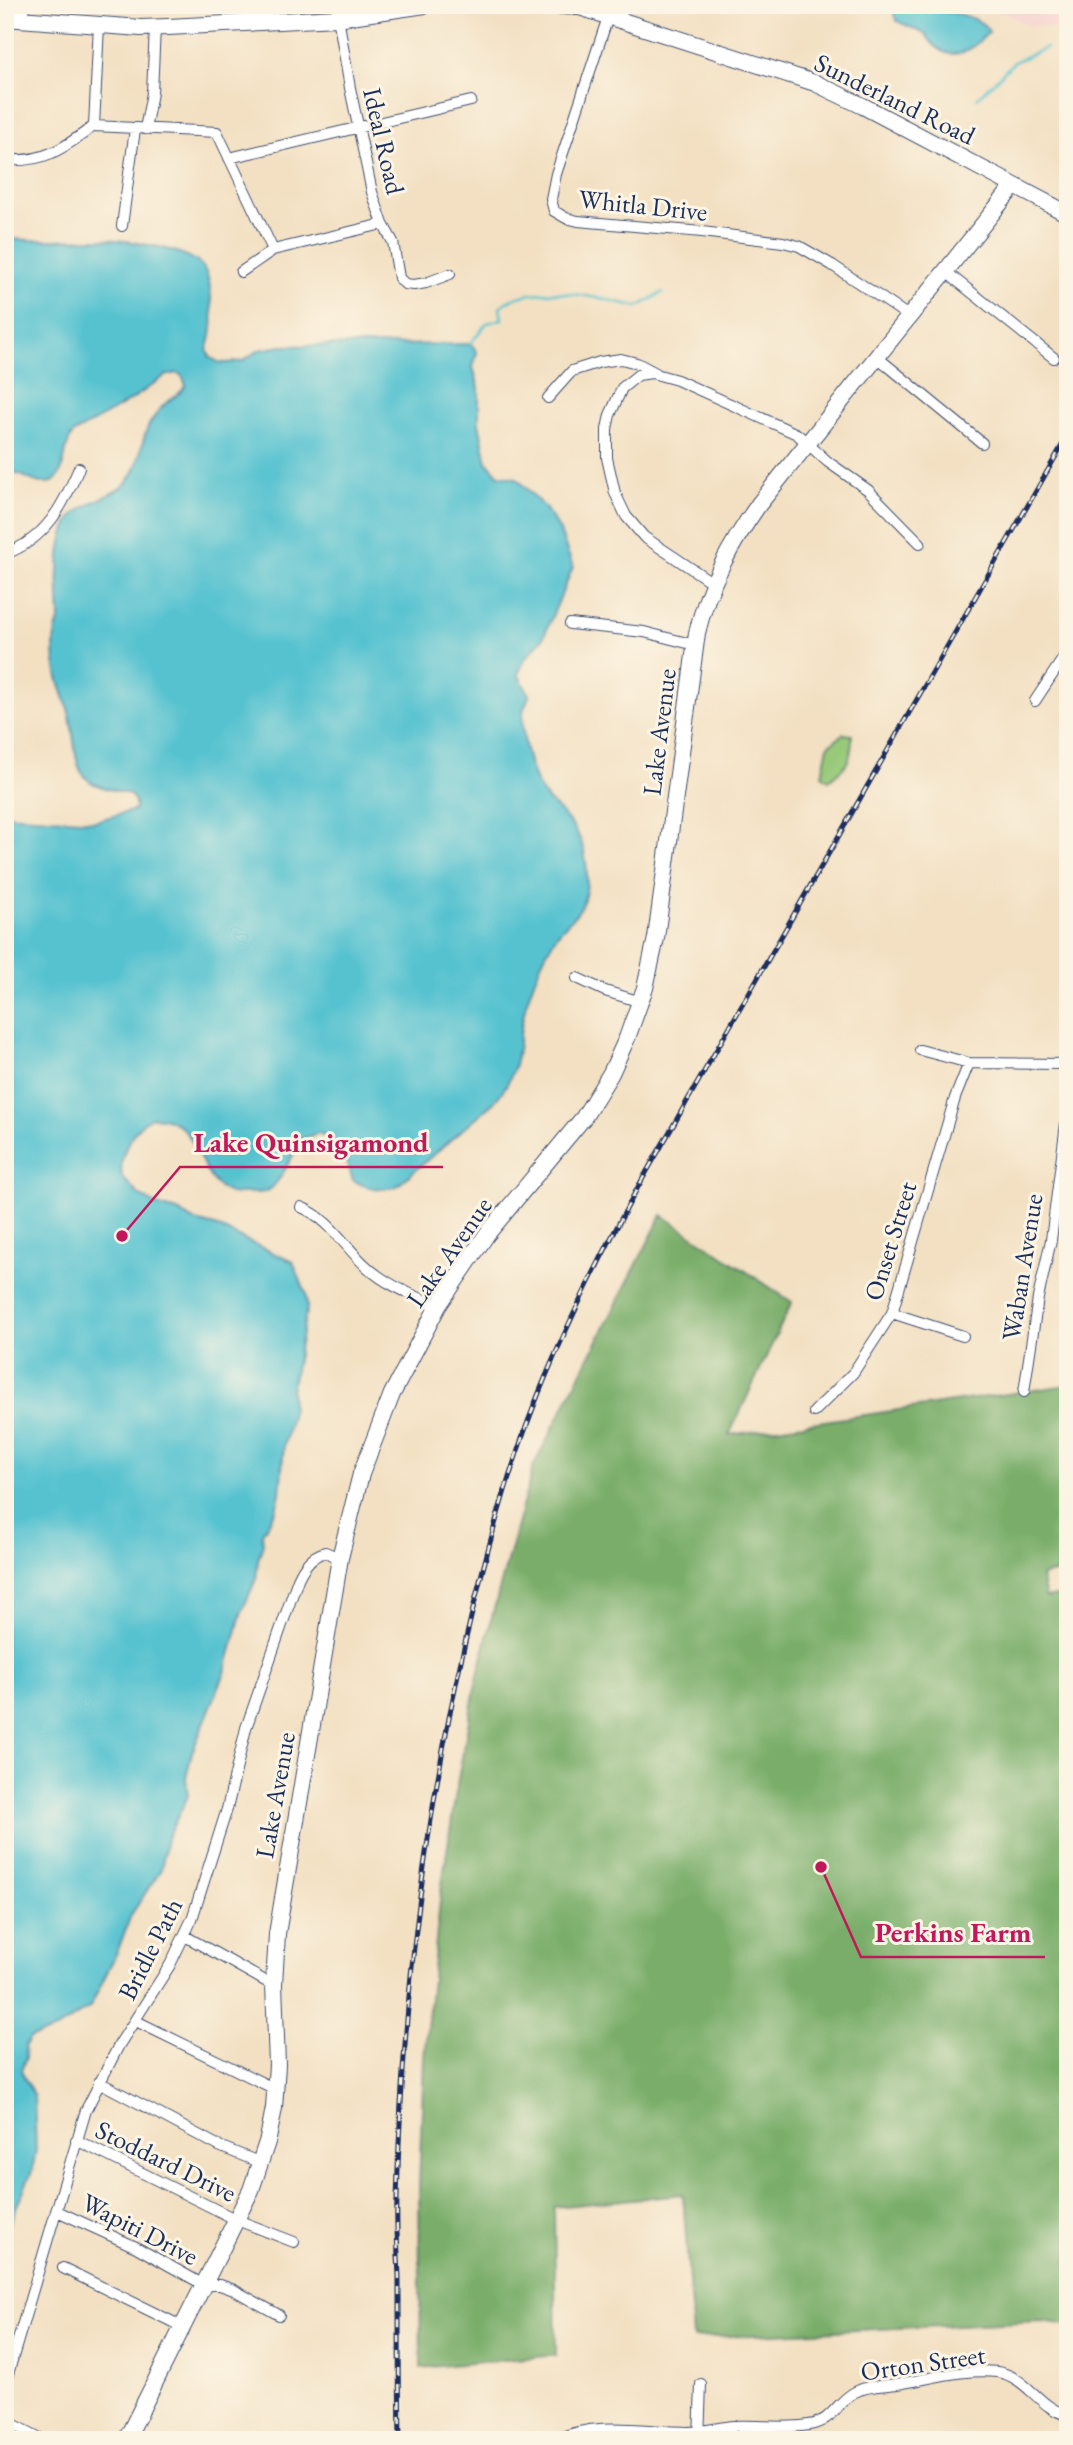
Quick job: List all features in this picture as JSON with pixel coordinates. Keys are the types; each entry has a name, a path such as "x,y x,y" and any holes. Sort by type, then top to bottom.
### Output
{"main road":[{"path":"5,18 24,13 99,25 155,27 425,5"},
{"name":"Sunderland Road","path":"550,5 603,11 815,83 1068,214"},
{"name":"Lake Avenue","path":"126,2440 237,2220 261,2163 271,2124 277,2064 274,1986 279,1917 340,1558 353,1501 375,1435 407,1362 438,1306 475,1250 584,1117 615,1066 641,1002 650,972 659,922 695,645 702,611 731,547 759,504 806,444 1013,187"}],"street":[{"name":"Ideal Road","path":"337,11 372,192 383,224 393,242 401,282 414,285 450,274"},
{"name":"Whitla Drive","path":"603,11 556,174 551,200 554,211 578,221 702,232 799,246 910,317"},
{"path":"94,127 99,25"},
{"path":"122,226 140,129 152,93 155,27"},
{"path":"229,158 471,101"},
{"path":"5,160 32,160 50,154 94,127 217,132 273,250"},
{"path":"241,272 273,250 383,224"},
{"path":"946,272 1054,358"},
{"path":"877,357 982,443"},
{"path":"548,398 572,371 580,366 612,359 637,363 663,376"},
{"path":"713,583 644,537 626,516 611,482 608,422 622,388 633,377 652,373 677,380 797,434 806,444 867,490 920,542"},
{"path":"5,554 26,545 48,526 65,499 79,468"},
{"path":"570,624 644,632 695,645"},
{"path":"1035,701 1068,651"},
{"path":"5,678 5,703"},
{"path":"577,978 605,991 641,1002"},
{"path":"920,1050 970,1063 1068,1064"},
{"name":"Onset Street","path":"814,1412 853,1373 892,1313 951,1111 970,1063"},
{"name":"Waban Avenue","path":"1024,1392 1038,1298 1051,1240 1068,1108"},
{"path":"301,1207 325,1221 373,1273 403,1291 438,1306"},
{"path":"892,1313 963,1336"},
{"name":"Bridle Path","path":"5,2384 76,2140 99,2082 185,1936 223,1822 246,1728 298,1579 316,1555 325,1552 340,1558"},
{"path":"185,1936 274,1986"},
{"path":"136,2021 275,2089"},
{"path":"99,2082 219,2146 261,2163"},
{"name":"Stoddard Drive","path":"76,2140 237,2220 294,2242"},
{"name":"Wapiti Drive","path":"57,2211 136,2247 204,2285 218,2285 233,2290 279,2315"},
{"path":"63,2268 183,2327"},
{"name":"Orton Street","path":"556,2440 572,2433 592,2430 699,2436 729,2426 790,2427 817,2424 828,2418 848,2396 867,2388 946,2375 988,2372 1018,2379 1048,2407 1068,2416"},
{"path":"699,2436 701,2384"},
{"path":"5,2420 44,2440"}],"shaded area":[{"path":"988,5 1068,5 1068,28 1027,25"}],"green space":[{"path":"843,734 852,735 850,757 841,771 829,780 822,775 828,746"},
{"path":"662,1215 792,1302 729,1435 1068,1385 1068,1570 1041,1576 1046,1598 1068,1594 1068,2325 1042,2321 693,2338 683,2194 554,2207 556,2355 421,2368 419,2184 424,2058 441,1891 475,1688 533,1467"}],"water":[{"path":"897,5 970,17 979,21 989,32 977,44 963,52 949,54 933,44 924,34 897,21 894,15"},
{"path":"5,238 125,241 170,250 195,260 203,267 209,282 212,324 207,350 210,357 218,362 243,361 259,350 281,346 471,344 477,352 473,367 479,388 479,423 487,462 499,475 516,478 545,508 559,529 573,567 543,638 525,659 518,674 529,695 523,711 523,724 532,772 542,792 570,822 578,835 584,851 587,874 586,891 581,906 555,937 534,981 524,1010 515,1064 504,1090 493,1103 397,1186 374,1188 353,1180 337,1147 319,1133 303,1138 277,1182 267,1191 259,1193 233,1194 220,1188 211,1178 190,1138 181,1127 169,1120 151,1117 132,1135 124,1152 122,1177 139,1195 156,1205 215,1226 293,1262 306,1294 307,1308 291,1390 292,1412 284,1445 276,1510 262,1533 263,1544 256,1579 242,1611 226,1670 192,1752 186,1778 188,1796 167,1838 161,1869 131,1915 118,1950 90,2007 55,2030 30,2038 25,2046 26,2057 21,2071 34,2096 36,2150 32,2171 5,2233 5,815 95,821 135,810 134,800 129,795 89,781 81,771 76,756 73,732 58,678 54,646 60,615 61,550 67,525 73,516 118,490 129,480 137,465 150,423 161,408 186,385 182,376 177,373 165,376 131,400 73,434 67,446 61,472 53,482 40,483 5,471"}],"waterway":[{"path":"977,98 1014,62 1046,48"},
{"path":"470,344 487,323 502,319 500,307 529,294 567,293 638,307 663,292"}],"railway":[{"path":"400,2440 397,2200 404,2057 418,1915 427,1844 452,1704 482,1574 516,1456 560,1344 638,1187 1068,435"}],"place":[{"name":"Lake Quinsigamond","path":"122,1236"},
{"name":"Perkins Farm","path":"821,1867"}]}
